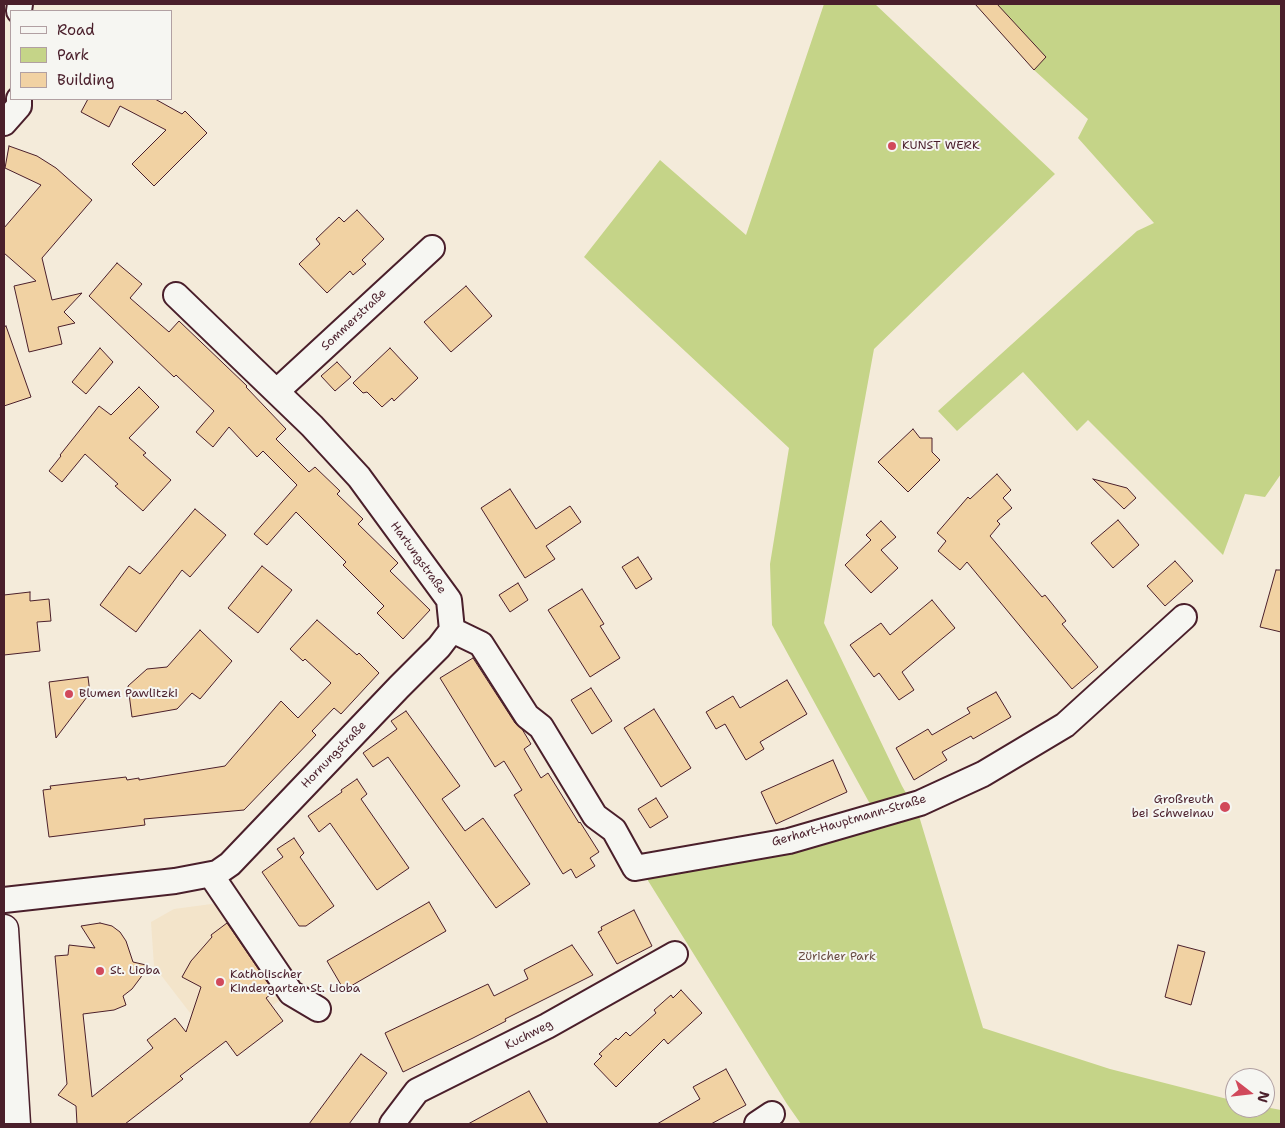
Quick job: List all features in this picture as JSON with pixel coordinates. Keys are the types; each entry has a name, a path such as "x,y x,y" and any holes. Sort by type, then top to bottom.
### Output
{"street":[{"path":"4,123 19,106 19,100"},
{"name":"Sommerstraße","path":"277,391 432,248"},
{"name":"Hartungstraße","path":"176,295 277,391 359,477 449,600 452,630"},
{"name":"Gerhart-Hauptmann-Straße","path":"452,630 481,644 527,716 541,727 595,816 614,830 635,868 789,841 920,803 983,774 1065,725 1184,618"},
{"name":"Hornungstraße","path":"4,900 168,882 211,875 230,864 439,647 452,630"},
{"path":"211,875 291,993 318,1009"},
{"path":"4,929 16,1124"},
{"name":"Kuchweg","path":"392,1124 417,1091 547,1026 675,954"}],"shaded area":[{"name":"Katholischer Kindergarten St. Lioba","path":"219,903 284,997 217,1048 154,966 151,922 174,909"}],"green space":[{"name":"Züricher Park","path":"824,4 875,4 1055,174 874,349 824,623 902,786 919,816 983,1028 1110,1069 1225,1098 1225,1118 1275,1118 1275,1109 1281,1110 1281,1124 801,1124 647,879 881,824 772,625 770,564 789,448 584,257 660,160 746,235"},
{"path":"975,4 1281,4 1281,474 1265,497 1245,494 1223,555 1088,420 1077,431 1023,372 957,431 938,411 1137,231 1154,223 1078,138 1088,119 1034,70"}],"building":[{"path":"975,4 997,4 1046,57 1034,70"},
{"path":"87,100 157,100 182,114 185,111 207,133 154,186 132,164 166,130 120,106 109,127 81,112"},
{"path":"9,146 37,156 56,168 92,200 42,258 52,300 82,293 64,312 75,323 58,327 62,344 29,352 14,286 36,281 4,253 4,228 41,185 5,168"},
{"path":"357,210 384,239 362,260 366,264 353,275 350,271 327,293 299,264 320,244 316,239 339,217 344,222"},
{"path":"117,263 142,284 130,298 169,332 179,321 247,386 286,429 276,439 309,472 315,467 340,491 337,494 363,519 358,524 398,563 390,571 430,610 403,639 377,613 384,606 343,565 346,562 296,512 267,545 254,534 297,485 263,451 257,457 229,427 213,447 196,432 214,411 176,375 174,377 89,296"},
{"path":"466,286 492,316 451,352 424,322"},
{"path":"6,326 31,397 4,406 4,327"},
{"path":"100,348 113,362 86,394 72,382"},
{"path":"390,348 418,378 394,401 392,398 382,407 367,392 363,393 353,383"},
{"path":"337,362 351,377 335,391 321,376"},
{"path":"139,387 159,407 129,438 146,453 143,455 171,480 143,511 115,486 118,484 85,454 62,482 49,471 99,406 111,415"},
{"path":"913,429 920,438 932,438 932,452 940,460 908,492 878,462"},
{"path":"997,474 1011,490 1003,498 1012,508 997,521 1000,524 990,536 1042,597 1045,595 1066,621 1062,624 1098,667 1072,689 967,562 960,570 938,551 946,541 937,533 968,497 970,499"},
{"path":"1093,479 1127,488 1136,498 1124,509"},
{"path":"510,489 536,529 570,506 581,522 546,546 555,559 525,578 481,508"},
{"path":"195,509 226,535 190,577 182,570 136,632 100,605 129,566 140,574"},
{"path":"1118,520 1139,545 1113,568 1091,543"},
{"path":"881,521 896,537 881,550 898,568 871,593 845,565 871,540 866,535"},
{"path":"638,557 652,579 636,589 622,567"},
{"path":"1175,561 1193,581 1165,606 1147,586"},
{"path":"262,566 292,590 258,633 228,608"},
{"path":"1276,570 1281,570 1281,632 1260,627"},
{"path":"518,583 528,600 510,612 499,595"},
{"path":"582,589 604,624 600,626 620,658 590,677 548,610"},
{"path":"30,592 30,601 49,599 51,621 37,622 40,651 4,655 4,595"},
{"path":"932,600 955,628 902,672 914,690 899,700 879,673 874,677 850,645 881,623 890,635"},
{"path":"317,620 357,655 359,653 379,673 341,714 334,708 312,731 316,735 244,810 144,819 145,825 49,837 43,790 51,789 50,786 126,777 127,780 139,778 139,780 225,766 281,701 298,718 331,683 305,659 303,661 290,649"},
{"path":"200,630 232,661 200,699 192,693 177,709 132,717 128,686 147,669 167,667"},
{"path":"473,658 515,723 522,729 531,744 524,749 541,778 548,773 599,852 590,858 595,866 576,878 571,869 563,874 514,795 522,790 504,761 495,767 440,678"},
{"path":"88,677 90,693 56,738 49,682"},
{"path":"787,680 807,714 760,742 764,749 746,760 725,724 716,729 706,712 733,696 740,708"},
{"path":"591,688 612,721 592,734 571,700"},
{"path":"996,692 1011,717 973,739 971,736 942,752 947,760 914,780 896,748 928,729 932,735 970,713 967,708"},
{"path":"654,709 691,768 661,787 624,728"},
{"path":"406,711 460,786 442,799 465,831 483,818 530,884 496,908 388,757 373,767 363,753 397,729 391,721"},
{"path":"833,760 847,792 776,824 761,792"},
{"path":"357,779 367,794 361,799 409,868 377,890 330,823 319,832 308,816"},
{"path":"656,798 668,817 650,828 638,809"},
{"path":"294,838 304,853 300,857 334,906 306,926 299,926 262,872 283,857 277,849"},
{"path":"429,902 446,931 344,990 327,961"},
{"path":"634,910 652,946 617,964 598,932 602,930 601,927"},
{"path":"100,923 112,926 120,932 126,941 133,962 146,965 141,977 132,989 123,996 126,1005 114,1010 83,1014 92,1097 153,1048 147,1040 175,1018 186,1032 201,987 182,977 191,961 212,937 211,935 227,923 274,992 266,998 283,1021 237,1056 226,1041 180,1076 183,1079 125,1124 77,1124 76,1106 58,1095 67,1084 55,956 68,955 69,945 95,948 81,926"},
{"path":"572,945 593,975 505,1019 506,1021 473,1038 403,1072 385,1033 488,984 494,996 528,979 524,970"},
{"path":"1178,945 1205,952 1191,1005 1165,997"},
{"path":"681,990 702,1013 668,1044 664,1039 616,1087 594,1064 602,1056 599,1054 616,1038 618,1040 626,1032 630,1036 656,1013 654,1010 671,995 673,998"},
{"path":"361,1054 387,1073 349,1124 309,1124"},
{"path":"726,1069 746,1105 711,1124 657,1124 700,1099 693,1087"},
{"path":"529,1091 548,1124 468,1124"}],"place":[{"name":"KUNST WERK","path":"892,146"},
{"name":"Blumen Pawlitzki","path":"69,694"},
{"name":"Großreuth bei Schweinau","path":"1225,807"},
{"name":"St. Lioba","path":"100,971"},
{"name":"Katholischer Kindergarten St. Lioba","path":"220,982"}]}
